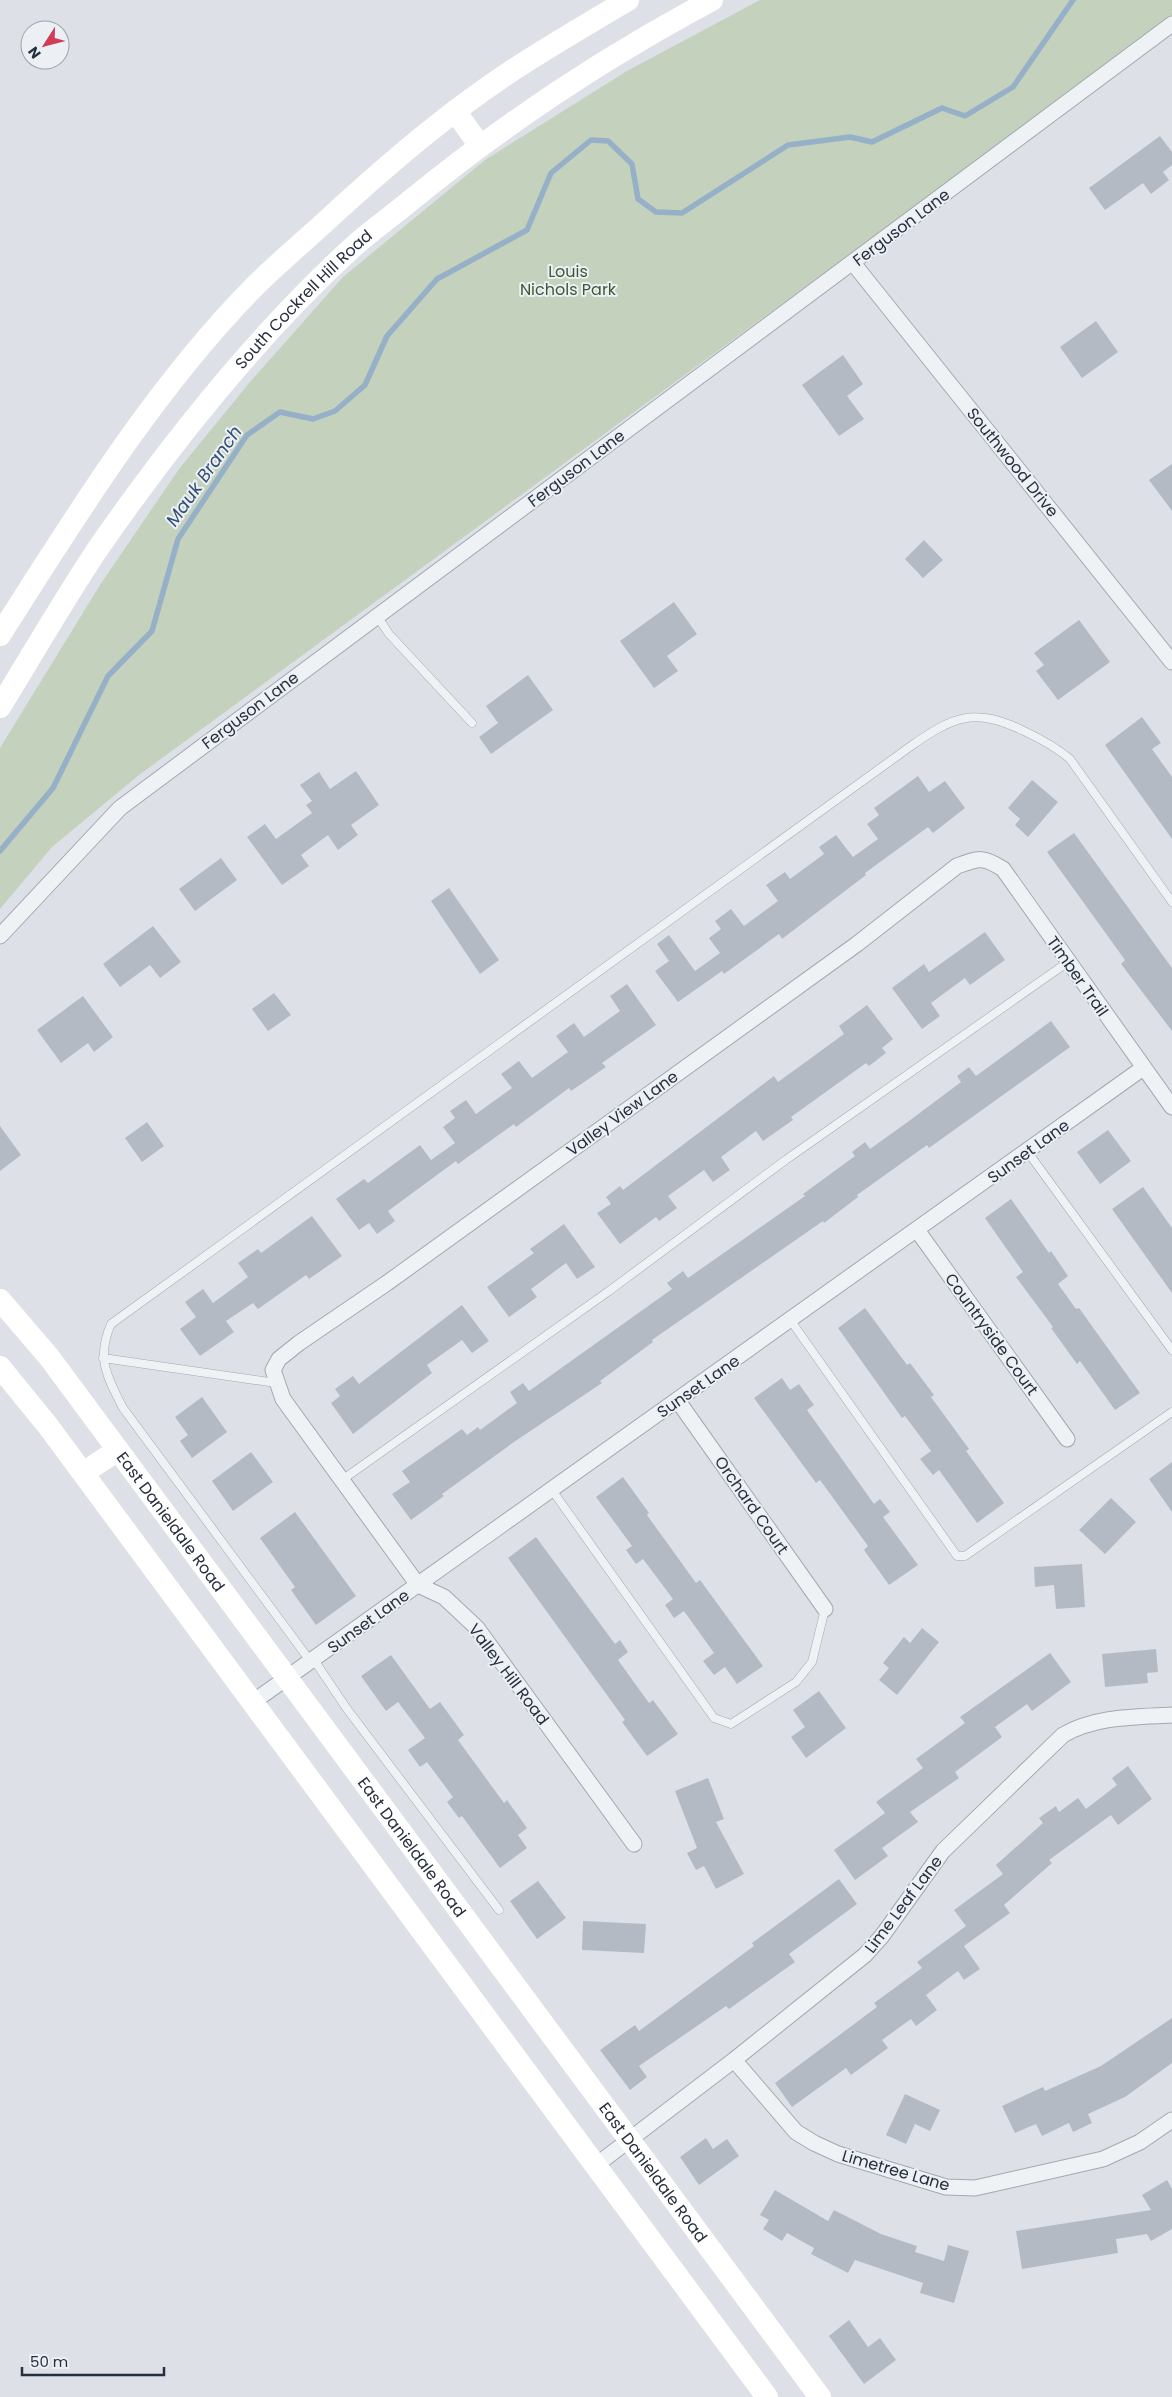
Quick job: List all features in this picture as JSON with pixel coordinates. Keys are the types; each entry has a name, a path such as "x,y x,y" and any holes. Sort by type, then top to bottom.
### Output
{"main road":[{"path":"0,635 35,579 152,408 200,348 254,287 370,181 455,111 526,62 628,0"},
{"name":"South Cockrell Hill Road","path":"0,707 97,551 206,406 271,330 355,245 480,146 595,67 712,0"},
{"path":"455,111 480,146"},
{"path":"35,579 68,597"},
{"name":"East Danieldale Road","path":"0,1300 49,1357 820,2397"},
{"path":"0,1367 83,1473 767,2397"},
{"path":"83,1473 118,1450"}],"street":[{"name":"Ferguson Lane","path":"0,936 120,808 1172,24"},
{"name":"Southwood Drive","path":"853,263 1172,662"},
{"name":"Timber Trail","path":"975,859 988,859 1003,869 1172,1108"},
{"name":"Valley View Lane","path":"275,1377 280,1359 298,1343 387,1283 849,950 957,866 975,859"},
{"name":"Sunset Lane","path":"253,1702 678,1401 1142,1068"},
{"name":"Countryside Court","path":"917,1230 1067,1438"},
{"name":"Valley Hill Road","path":"275,1377 283,1400 418,1585 444,1598 477,1628 634,1844"},
{"name":"Orchard Court","path":"678,1401 825,1609"},
{"name":"Lime Leaf Lane","path":"595,2166 734,2060 865,1955 882,1936 943,1851 1063,1735 1078,1726 1099,1721 1172,1715"},
{"name":"Limetree Lane","path":"734,2060 796,2132 814,2143 838,2154 946,2188 975,2188 1103,2159 1140,2142 1172,2120"}],"lane":[{"path":"377,616 390,634 472,722"},
{"path":"499,1910 123,1408 112,1387 103,1358 103,1342 111,1324 939,726 956,720 989,717 1005,722 1059,749 1070,759 1172,902"},
{"path":"342,1480 609,1291 787,1159 1068,962"},
{"path":"1027,1151 1172,1350"},
{"path":"791,1320 957,1556 965,1556 1172,1412"},
{"path":"103,1358 275,1377"},
{"path":"552,1490 714,1718 731,1724 796,1682 812,1662 825,1609"}],"green space":[{"name":"Louis Nichols Park","path":"760,0 1172,0 1172,18 139,775 52,847 0,909 0,748 100,585 179,469 250,382 343,277 485,160 627,71"}],"building":[{"path":"1160,136 1172,152 1172,165 1163,172 1169,180 1151,194 1143,183 1105,210 1089,188"},
{"path":"1096,321 1118,352 1082,378 1060,347"},
{"path":"843,355 863,384 847,396 864,419 839,436 802,385"},
{"path":"1172,464 1172,511 1149,480"},
{"path":"924,540 943,560 923,578 905,559"},
{"path":"674,602 697,634 667,656 678,671 654,688 620,641"},
{"path":"1079,620 1110,662 1058,700 1036,671 1044,665 1034,653"},
{"path":"528,675 553,710 491,754 479,737 498,723 486,706"},
{"path":"1142,717 1161,743 1152,749 1172,777 1172,839 1105,745"},
{"path":"356,771 379,805 351,825 358,835 338,850 328,835 301,855 309,866 282,885 247,837 265,824 276,839 312,813 306,805 312,801 300,785 319,772 330,789"},
{"path":"918,776 929,792 945,781 965,808 933,833 928,827 865,873 866,875 782,939 779,934 724,974 722,971 678,1002 655,971 669,961 657,944 669,935 695,971 720,953 709,938 721,929 715,921 731,909 744,926 778,901 766,885 785,872 790,879 824,854 819,847 836,835 853,857 878,839 867,824 879,815 874,808"},
{"path":"1032,780 1058,802 1028,837 1015,825 1020,819 1008,808"},
{"path":"1074,833 1172,968 1172,1031 1121,964 1125,960 1047,852"},
{"path":"221,858 237,880 195,911 179,889"},
{"path":"449,888 499,960 480,974 431,901"},
{"path":"153,926 181,962 160,978 150,965 120,987 103,964"},
{"path":"985,932 1005,960 970,985 965,978 931,1003 940,1016 922,1029 892,988 924,964 929,972"},
{"path":"627,984 656,1025 602,1063 606,1067 571,1091 569,1088 516,1127 514,1124 458,1164 456,1161 388,1211 395,1221 377,1234 369,1223 359,1230 336,1199 364,1179 368,1183 420,1145 431,1160 455,1143 443,1127 455,1118 450,1111 466,1100 476,1114 512,1088 501,1074 519,1061 532,1078 568,1052 556,1036 574,1023 584,1037 620,1011 610,996"},
{"path":"274,993 291,1015 268,1031 252,1009"},
{"path":"83,996 113,1037 94,1052 88,1043 61,1063 37,1030"},
{"path":"867,1005 893,1039 882,1048 886,1053 869,1066 866,1063 791,1117 793,1120 763,1141 756,1131 721,1157 730,1170 713,1182 704,1170 668,1196 677,1208 659,1221 656,1217 620,1244 597,1213 611,1204 606,1197 620,1186 623,1190 774,1076 778,1082 844,1034 839,1026"},
{"path":"1051,1021 1070,1047 929,1148 927,1145 857,1195 858,1197 824,1223 823,1221 652,1340 653,1342 600,1381 602,1383 514,1442 442,1494 444,1496 411,1520 392,1494 410,1482 402,1471 462,1429 467,1435 478,1427 480,1430 517,1403 510,1392 523,1383 529,1391 672,1289 667,1283 683,1271 688,1278 805,1196 803,1194 855,1156 852,1152 865,1142 870,1149 909,1121 961,1082 957,1076 969,1067 976,1076"},
{"path":"147,1122 164,1146 142,1162 125,1138"},
{"path":"0,1126 21,1155 0,1171"},
{"path":"1108,1130 1131,1161 1100,1184 1077,1152"},
{"path":"1143,1187 1172,1228 1172,1293 1112,1209"},
{"path":"1011,1199 1049,1253 1051,1251 1068,1276 1058,1284 1076,1309 1079,1308 1140,1393 1115,1410 1080,1361 1077,1364 1051,1328 1053,1327 1016,1277 1023,1272 985,1218"},
{"path":"312,1216 342,1256 309,1279 306,1275 258,1309 253,1303 226,1321 234,1332 200,1356 180,1329 196,1317 185,1302 203,1289 213,1303 248,1277 238,1263 258,1249 261,1253"},
{"path":"564,1224 595,1267 577,1279 566,1263 531,1289 537,1297 509,1317 487,1287 534,1253 530,1249"},
{"path":"462,1305 489,1341 472,1353 462,1340 427,1365 432,1373 353,1434 331,1403 340,1396 335,1389 353,1376 359,1384"},
{"path":"865,1308 907,1365 910,1363 934,1395 931,1397 969,1449 966,1451 1004,1503 977,1523 939,1470 933,1475 920,1459 931,1451 905,1416 902,1418 838,1328"},
{"path":"782,1378 790,1390 799,1384 814,1405 807,1410 874,1504 880,1499 890,1512 883,1517 918,1565 889,1585 864,1550 868,1546 820,1480 816,1483 754,1398"},
{"path":"202,1397 227,1432 192,1458 180,1441 188,1435 175,1417"},
{"path":"251,1452 273,1482 233,1511 212,1481"},
{"path":"1172,1462 1172,1512 1149,1479"},
{"path":"623,1477 649,1513 647,1515 696,1583 700,1580 763,1666 737,1684 725,1667 714,1675 703,1661 714,1653 684,1611 674,1618 665,1605 673,1599 643,1559 636,1564 626,1550 632,1546 596,1497"},
{"path":"1111,1498 1136,1522 1105,1554 1079,1530"},
{"path":"295,1512 356,1596 316,1625 291,1590 295,1587 260,1538"},
{"path":"536,1537 615,1644 620,1640 628,1652 618,1660 649,1703 653,1700 678,1734 647,1756 622,1722 625,1720 508,1558"},
{"path":"1082,1564 1085,1607 1056,1609 1054,1585 1035,1587 1034,1567"},
{"path":"922,1628 939,1642 897,1695 879,1680 889,1668 883,1663 904,1637 910,1643"},
{"path":"1156,1649 1158,1672 1147,1673 1148,1683 1105,1687 1102,1654"},
{"path":"1050,1653 1071,1682 1032,1711 1027,1704 995,1727 1002,1737 955,1772 959,1778 910,1812 918,1822 882,1848 888,1856 855,1880 834,1850 885,1813 876,1802 923,1768 916,1759 965,1723 960,1717"},
{"path":"391,1655 430,1709 440,1702 464,1735 458,1740 504,1803 507,1800 527,1828 518,1835 527,1848 500,1868 462,1816 459,1818 447,1802 453,1797 427,1762 420,1767 408,1750 425,1738 398,1702 386,1711 361,1676"},
{"path":"819,1691 846,1728 806,1758 791,1737 805,1727 793,1710"},
{"path":"1128,1766 1152,1799 1118,1825 1111,1815 1049,1860 1052,1863 1004,1905 1010,1913 964,1946 980,1969 964,1980 958,1971 926,1995 937,2010 916,2026 911,2019 882,2040 888,2048 851,2075 846,2068 792,2107 775,2083 877,2007 874,2003 922,1968 917,1962 966,1926 954,1910 1003,1874 996,1865 1043,1823 1039,1818 1056,1806 1059,1812 1078,1798 1086,1809 1117,1785 1112,1778"},
{"path":"708,1778 724,1819 716,1822 744,1874 716,1889 704,1866 696,1870 687,1853 697,1848 675,1791"},
{"path":"839,1879 857,1904 789,1954 795,1962 729,2009 726,2006 639,2066 647,2077 630,2090 600,2050 635,2025 639,2031 754,1946 752,1943"},
{"path":"538,1881 566,1918 537,1939 510,1901"},
{"path":"583,1921 646,1924 644,1953 582,1950"},
{"path":"1172,2018 1172,2063 1125,2097 1088,2114 1092,2123 1073,2132 1069,2123 1042,2136 1036,2124 1015,2133 1002,2106 1043,2087 1045,2091 1101,2066"},
{"path":"905,2094 940,2110 930,2131 915,2124 906,2144 886,2135"},
{"path":"706,2138 713,2149 727,2139 739,2156 699,2185 680,2157"},
{"path":"1167,2180 1172,2189 1172,2229 1151,2241 1147,2234 1116,2239 1118,2253 1022,2269 1016,2231 1151,2210 1142,2195"},
{"path":"775,2190 828,2221 834,2210 881,2234 917,2246 915,2252 944,2261 948,2245 969,2251 954,2303 920,2293 923,2283 855,2260 848,2273 811,2254 814,2248 787,2233 782,2241 763,2229 769,2220 760,2215"},
{"path":"849,2320 868,2347 880,2338 896,2360 864,2384 829,2336"}],"waterway":[{"name":"Mauk Branch","path":"0,851 53,788 108,676 152,631 178,539 247,435 280,412 313,419 335,411 365,385 387,336 437,279 527,230 551,173 591,140 608,141 632,164 638,199 656,212 682,213 788,145 850,137 872,142 942,108 965,116 1013,87 1073,0"}]}
